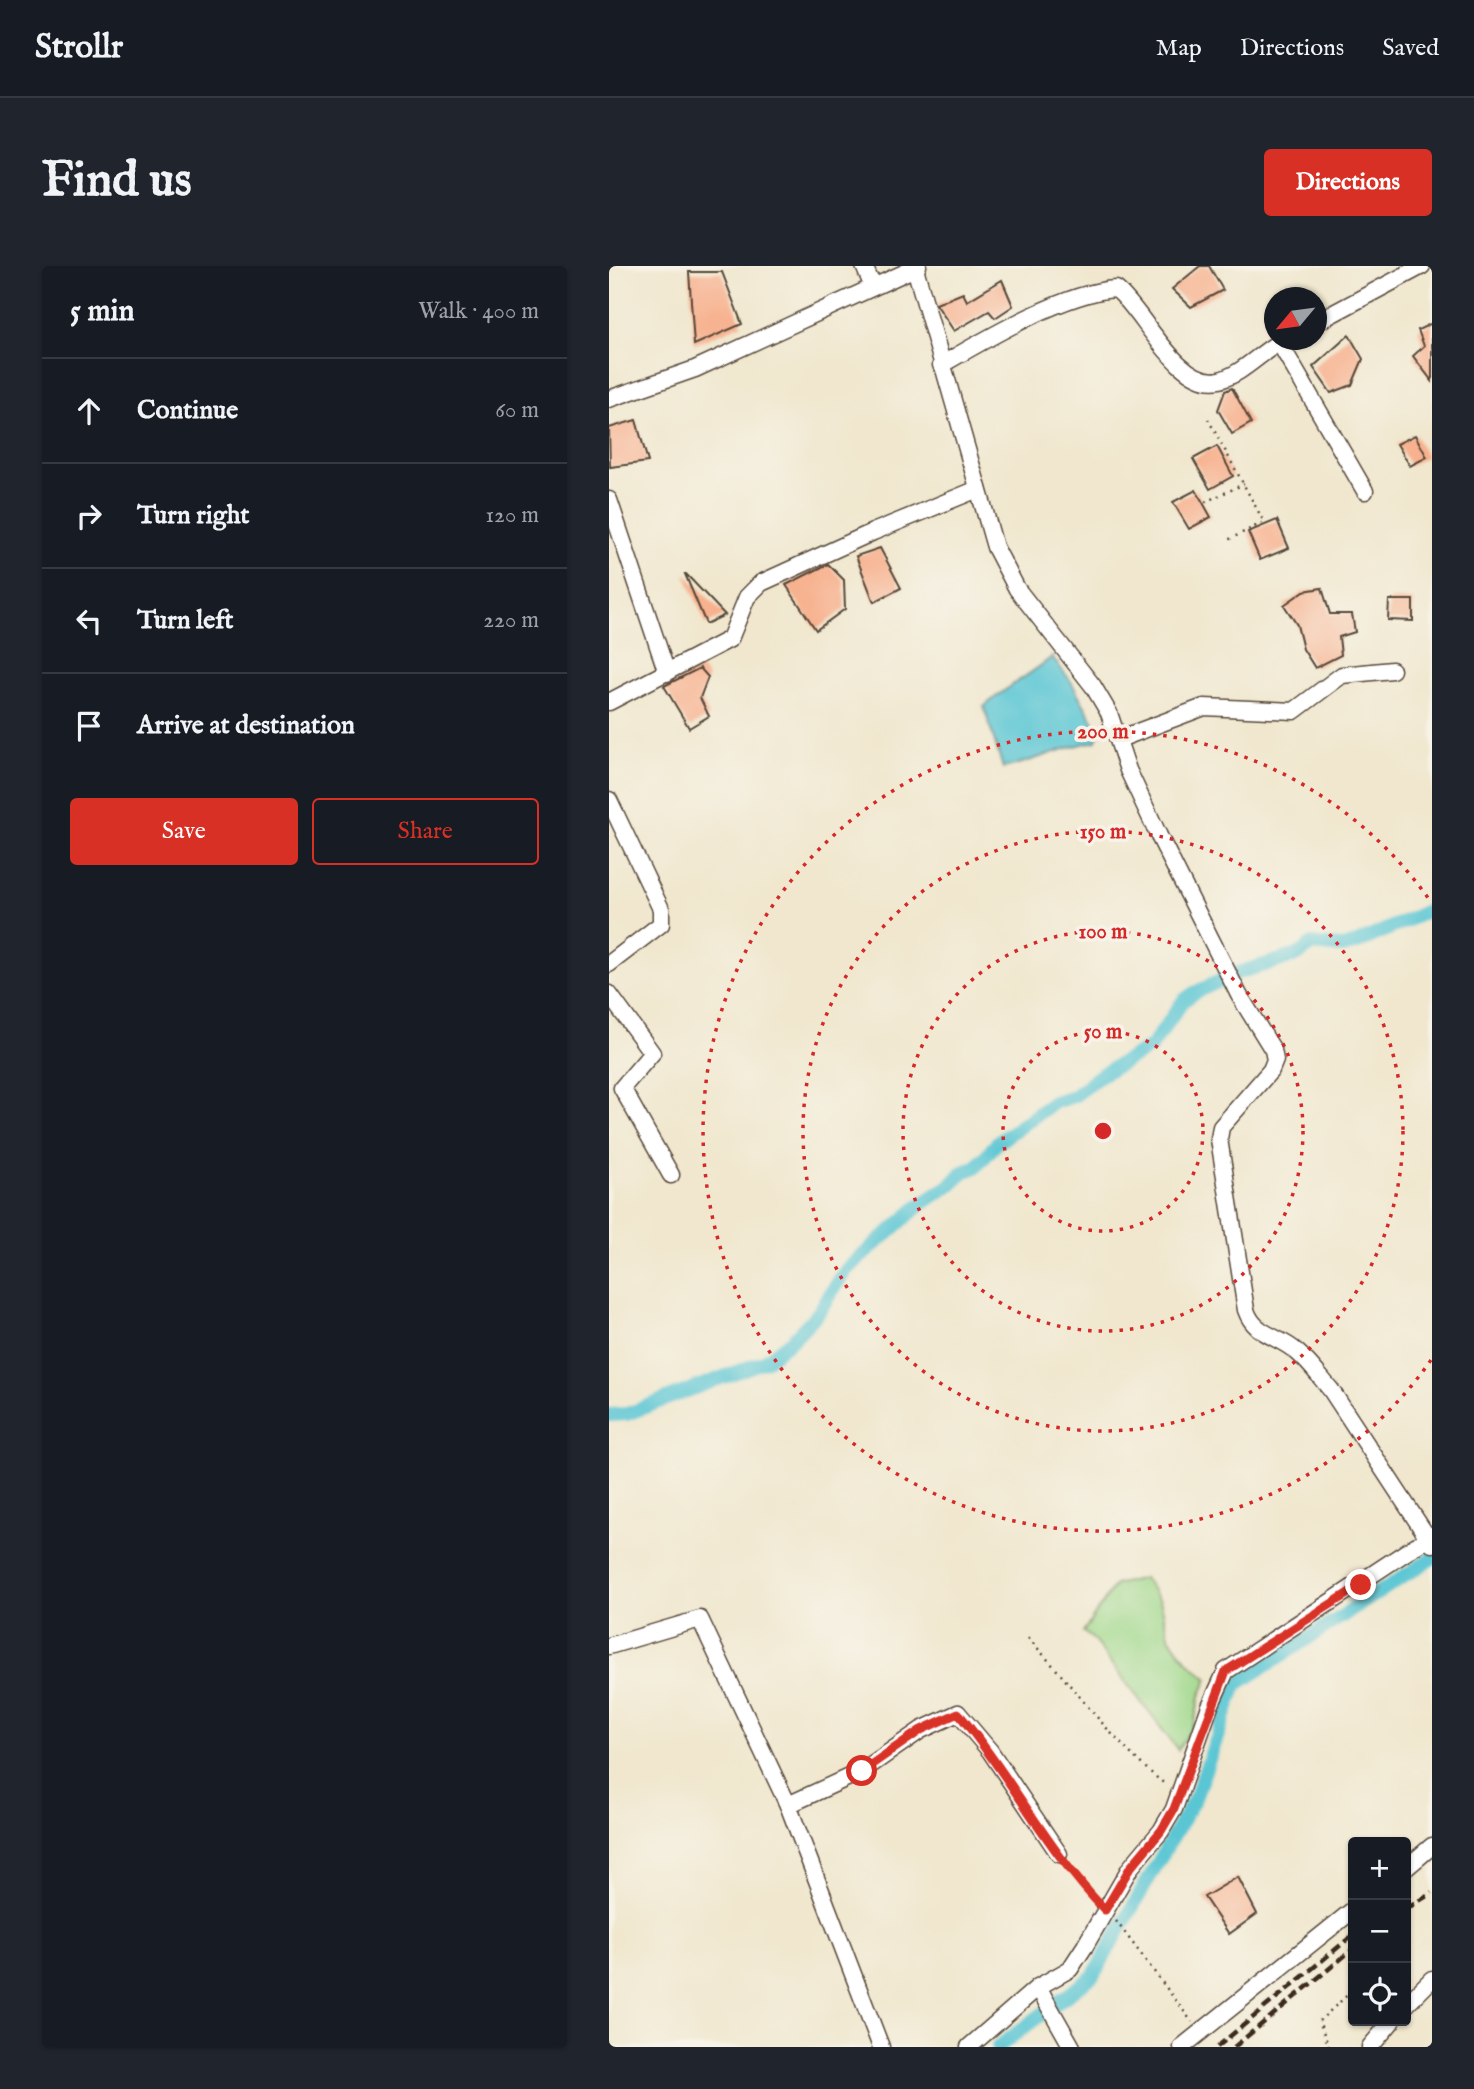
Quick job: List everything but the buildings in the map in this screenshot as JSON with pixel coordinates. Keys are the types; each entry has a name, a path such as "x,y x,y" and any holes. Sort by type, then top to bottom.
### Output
{"street":[{"path":"864,266 873,286"},
{"path":"1327,317 1422,266"},
{"path":"609,399 695,369 916,267 941,365 995,547 1017,589 1093,686 1109,713 1128,770 1153,825 1231,978 1261,1027 1275,1060 1271,1070 1221,1127 1219,1139 1245,1310 1250,1323 1261,1333 1294,1350 1325,1383 1431,1539 1232,1665 1214,1697 1179,1796 1161,1831 1130,1868 1108,1913 1070,1969 1038,1987 969,2047"},
{"path":"941,365 1065,302 1100,290 1116,289 1130,300 1178,364 1200,378 1216,381 1235,373 1268,350"},
{"path":"1286,350 1365,491"},
{"path":"609,702 730,639 747,597 761,583 873,532 978,489"},
{"path":"609,500 667,673"},
{"path":"1119,739 1204,707 1294,711 1342,675 1392,670"},
{"path":"609,964 661,924 661,909 611,810"},
{"path":"609,994 652,1053 622,1088 671,1175"},
{"path":"609,1646 700,1619 788,1805 881,2047"},
{"path":"788,1805 862,1771 921,1730 958,1713 990,1751 1059,1854"},
{"path":"1411,1864 1432,1846"},
{"path":"1182,2047 1348,1914"},
{"path":"1411,2000 1432,1979"},
{"path":"1038,1987 1072,2047"},
{"path":"1370,2047 1388,2026"}],"path":[{"path":"1207,419 1263,522 1226,541"},
{"path":"1205,502 1244,484"},
{"path":"1028,1638 1107,1728 1156,1778 1179,1796"},
{"path":"1059,1854 1138,1947 1200,2032"},
{"path":"1329,2047 1319,2021 1348,1995"}],"green space":[{"path":"1144,1578 1160,1600 1170,1639 1189,1663 1208,1679 1200,1696 1194,1723 1178,1750 1092,1638 1083,1632 1115,1585"}],"water":[{"path":"1052,657 1070,680 1099,731 1096,741 1003,768 984,707"}],"waterway":[{"path":"609,1415 627,1414 765,1361 792,1340 818,1313 846,1270 920,1205 952,1184 963,1172 976,1167 997,1143 1054,1102 1074,1096 1102,1074 1151,1047 1183,1001 1194,993 1237,973 1298,955 1312,944 1342,947 1357,943 1432,909"},
{"path":"998,2047 1093,1976 1195,1798 1236,1685 1432,1558"}],"railway":[{"path":"1411,1906 1432,1893"},
{"path":"1217,2047 1348,1939"},
{"path":"1234,2047 1348,1953"}],"route":[{"path":"862,1771 921,1730 958,1713 990,1751 1059,1854 1105,1910 1130,1868 1161,1831 1174,1809 1184,1788 1210,1706 1226,1671 1361,1585"}]}
